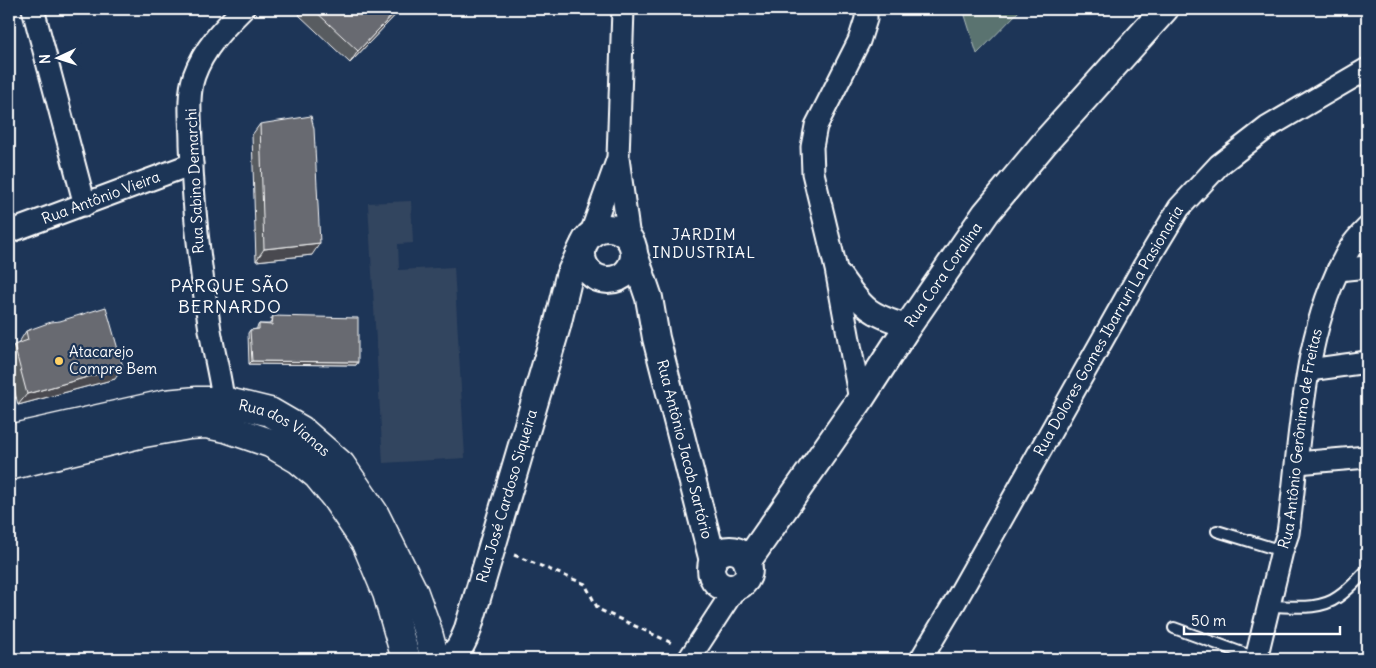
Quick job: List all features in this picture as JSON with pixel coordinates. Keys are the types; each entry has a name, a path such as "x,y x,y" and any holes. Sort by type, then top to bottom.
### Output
{"main road":[{"name":"Rua dos Vianas","path":"9,439 165,404 224,401 270,412 301,430 341,465 374,513 414,593 427,628 435,659"},
{"name":"Rua dos Vianas","path":"9,466 144,433 206,424 226,428 270,443 299,460 317,475 335,497 366,543 387,593 406,659"}],"street":[{"path":"33,9 85,205"},
{"name":"Rua Sabino Demarchi","path":"226,428 224,401 210,331 200,266 192,164 190,101 193,78 203,54 217,35 243,9"},
{"name":"Rua José Cardoso Siqueira","path":"623,9 618,158 632,246"},
{"path":"860,400 836,269 813,173 812,147 816,126 859,41 866,19 866,9"},
{"name":"Rua Cora Coralina","path":"747,562 860,400 908,326 986,213 1047,140 1165,9"},
{"name":"Rua Dolores Gomes Ibarruri La Pasionaria","path":"921,659 1144,266 1179,208 1219,165 1268,127 1367,69"},
{"name":"Rua José Cardoso Siqueira","path":"446,659 454,655 461,646 493,546 557,326 569,276 587,240 618,158"},
{"name":"Rua Antônio Vieira","path":"9,232 192,164"},
{"path":"607,227 616,228 624,232 632,246 633,262 625,274 603,279 588,272 584,264 582,256 587,240 599,229 607,227"},
{"name":"Rua Antônio Gerônimo de Freitas","path":"1256,659 1288,533 1309,370 1320,316 1338,270 1350,246 1367,228"},
{"name":"Rua Antônio Jacob Sartório","path":"632,246 649,298 656,338 713,561"},
{"path":"1338,270 1367,267"},
{"path":"836,269 857,300 868,310 886,319 908,326"},
{"name":"Rua José Cardoso Siqueira","path":"557,326 603,279"},
{"name":"Rua Antônio Jacob Sartório","path":"603,279 627,294 656,338"},
{"path":"1309,370 1367,362"},
{"path":"1297,463 1367,458"},
{"path":"727,550 739,552 747,562 748,574 740,586 726,588 714,580 711,567 713,561 721,552 727,550"},
{"path":"691,656 736,587"}],"lane":[{"path":"1217,531 1282,551"},
{"path":"1269,606 1324,604 1338,597 1367,570"},
{"path":"1174,628 1256,659"}],"path":[{"path":"493,546 585,584 598,609 691,656"}],"shaded area":[{"path":"411,201 413,243 398,244 399,270 454,267 465,458 383,463 368,203"}],"green space":[{"path":"963,9 1021,9 977,54"}],"building":[{"path":"313,9 398,9 358,51"},
{"path":"311,116 314,129 320,243 264,249 260,124"},
{"name":"Atacarejo Compre Bem","path":"106,307 123,367 27,394 14,345 28,340 26,331"},
{"path":"273,316 358,318 358,362 252,361 250,330 259,329 259,324 272,325"},
{"path":"9,356 16,397 9,399"}],"place":[{"name":"Atacarejo Compre Bem","path":"59,361"}],"district":[{"name":"JARDIM INDUSTRIAL","path":"704,243"},
{"name":"PARQUE SÃO BERNARDO","path":"230,296"}]}
